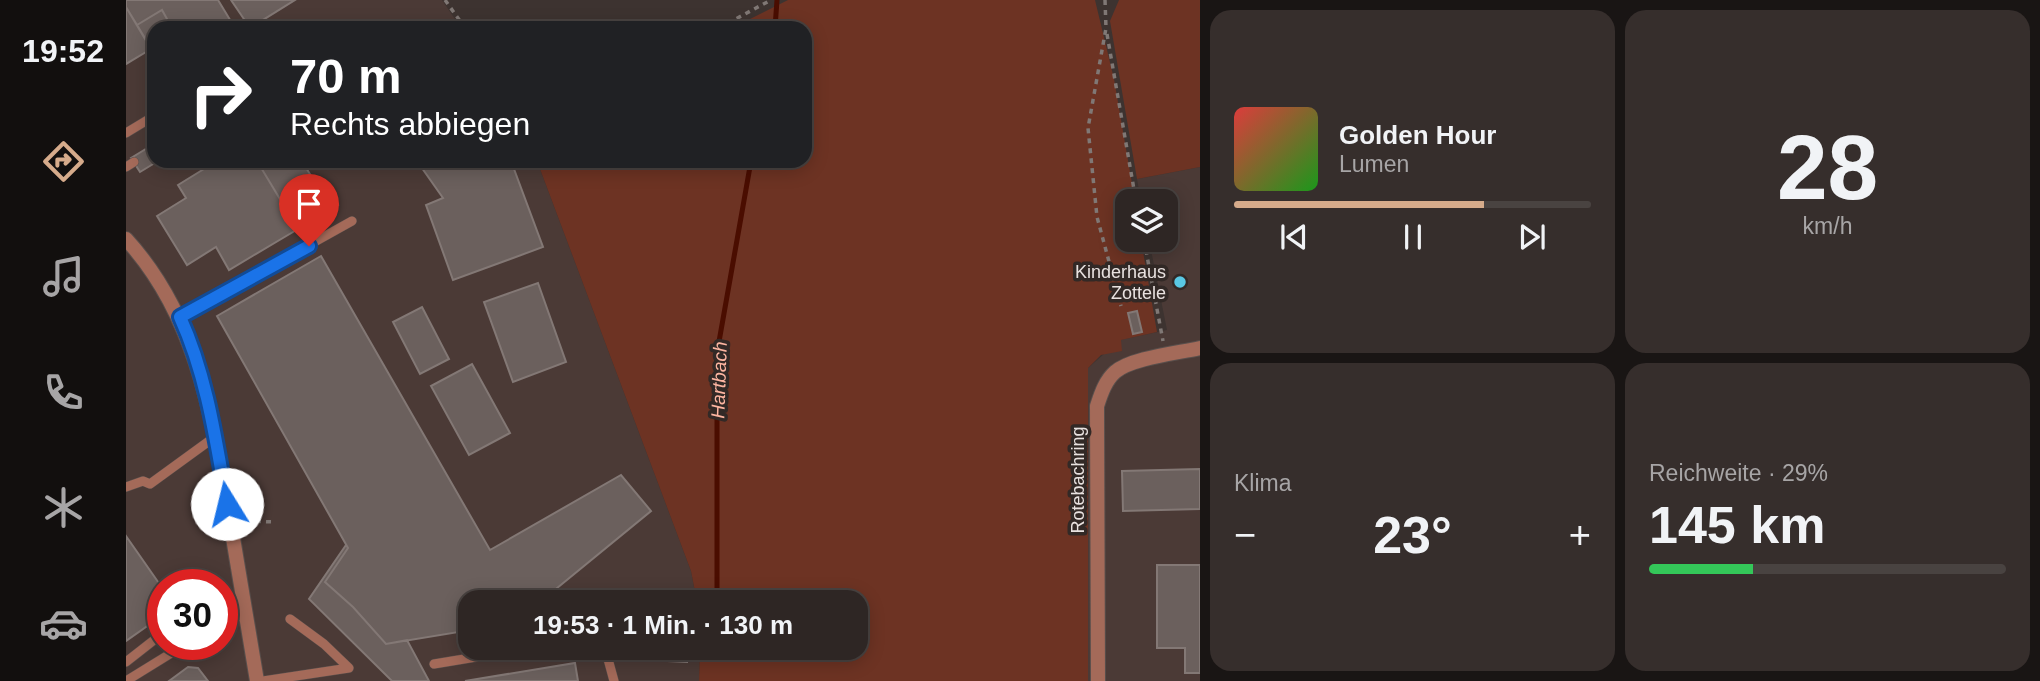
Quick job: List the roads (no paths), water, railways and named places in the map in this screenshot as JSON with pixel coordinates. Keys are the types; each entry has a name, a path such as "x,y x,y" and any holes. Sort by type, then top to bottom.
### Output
{"street":[{"path":"126,239 162,285 191,341 216,436 257,681"},
{"name":"Rotebachring","path":"1098,681 1097,406 1104,385 1115,371 1165,355 1200,348"}],"lane":[{"path":"126,133 147,120"},
{"path":"180,317 352,222"},
{"path":"126,487 143,481 150,484 216,436"},
{"path":"238,610 246,613"},
{"path":"238,617 246,613"},
{"path":"263,681 349,668 324,644 290,619"},
{"path":"126,662 147,646"},
{"path":"126,681 160,660"},
{"path":"434,664 458,660"},
{"path":"608,660 614,681"}],"waterway":[{"name":"Hartbach","path":"776,21 777,0"},
{"name":"Hartbach","path":"717,590 717,353 750,168"}],"place":[{"name":"Kinderhaus Zottele","path":"1180,282"}]}
